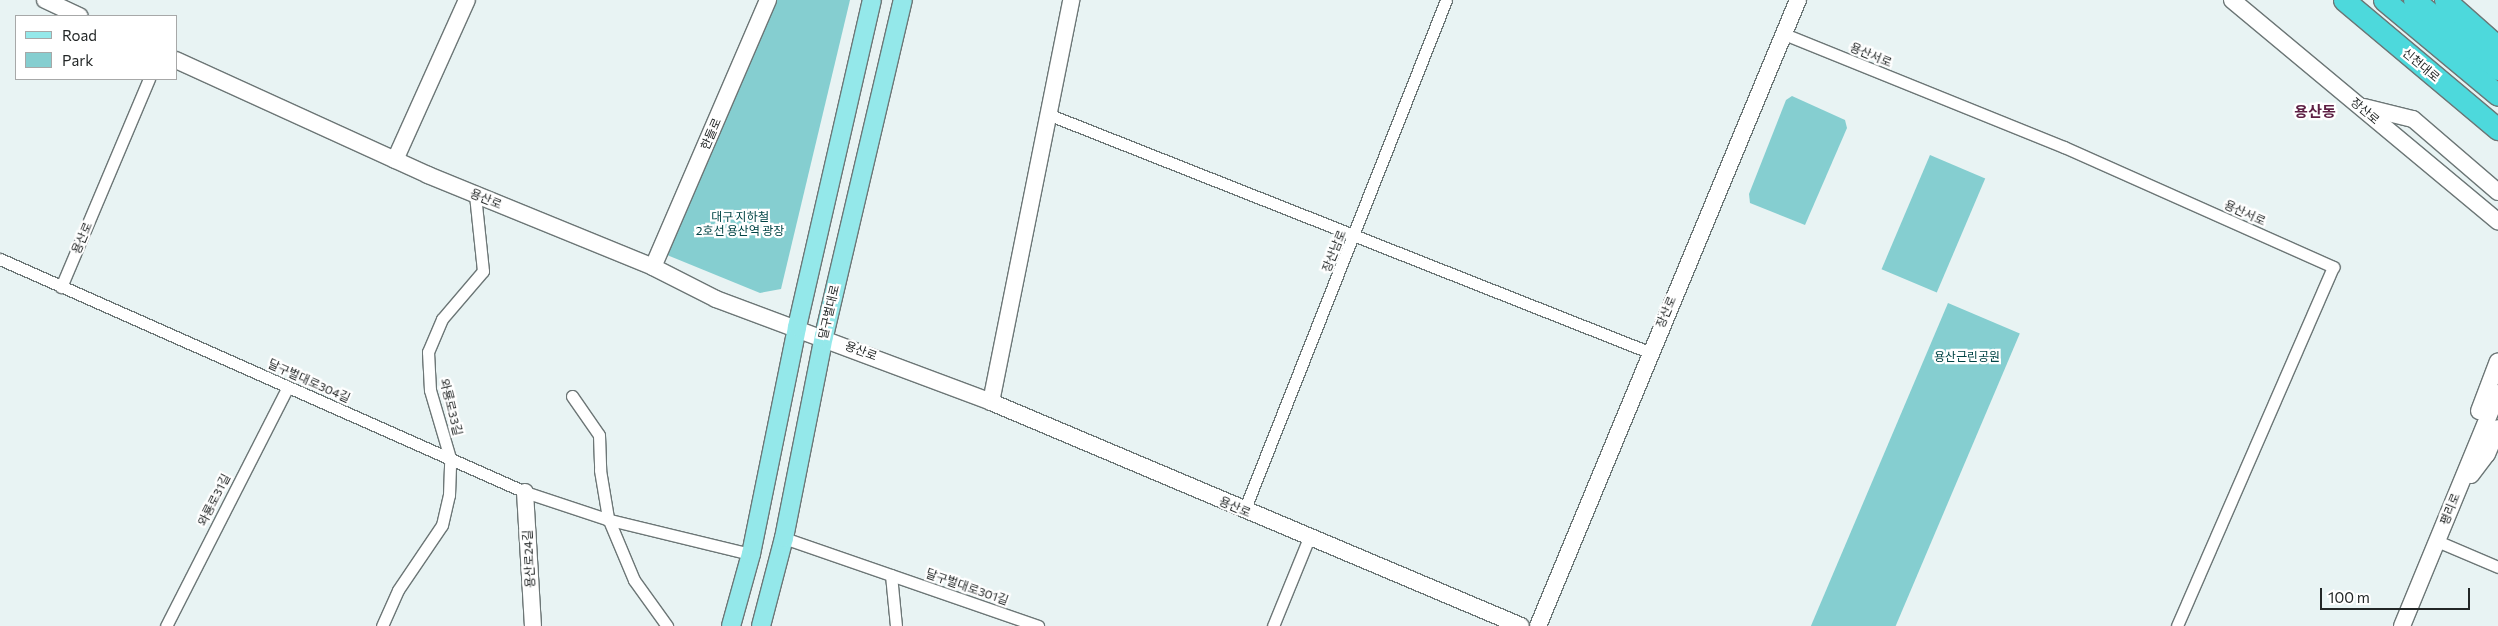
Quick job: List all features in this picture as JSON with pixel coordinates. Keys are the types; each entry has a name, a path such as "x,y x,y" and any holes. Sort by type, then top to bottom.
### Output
{"highway":[{"name":"신천대로","path":"2344,0 2498,129"},
{"path":"2384,0 2498,95"},
{"path":"2414,0 2498,69"},
{"path":"2444,0 2498,47"}],"main road":[{"path":"44,0 78,15"},
{"path":"395,160 467,0"},
{"name":"한들로","path":"653,267 768,0"},
{"path":"731,626 751,554 798,327 872,0"},
{"name":"달구벌대로","path":"761,626 784,538 824,336 903,0"},
{"path":"992,402 1071,0"},
{"name":"장산로","path":"1538,626 1649,352 1798,0"},
{"name":"장산로","path":"2232,0 2498,222"},
{"name":"용산로","path":"178,61 475,195 653,267 716,299 824,336 992,402 1244,512 1521,626"},
{"path":"2359,106 2412,119 2498,192"},
{"path":"2456,495 2465,446 2498,361"},
{"name":"평리로","path":"2402,626 2498,393"},
{"path":"2456,495 2487,454 2498,428"},
{"name":"용산로24길","path":"526,492 533,626"}],"street":[{"name":"장산남로","path":"1244,512 1355,236 1446,0"},
{"name":"용산서로","path":"1784,34 2064,147 2333,267 2177,626"},
{"name":"용산로","path":"61,287 149,80"},
{"path":"1050,114 1649,352"},
{"name":"와룡로33길","path":"382,626 398,590 442,525 449,495 450,458 430,390 428,352 442,320 483,271 475,195"},
{"name":"달구벌대로304길","path":"0,260 526,492 609,520"},
{"name":"와룡로31길","path":"166,626 288,387"},
{"path":"572,396 599,435 600,470 609,520 634,580 668,626"},
{"path":"609,520 751,554"},
{"name":"달구벌대로301길","path":"784,538 1035,626"},
{"path":"1273,626 1309,538"},
{"path":"2437,541 2498,567"},
{"path":"891,575 896,626"}],"green space":[{"name":"대구 지하철 2호선 용산역 광장","path":"774,0 850,0 781,289 760,293 667,255"},
{"path":"1792,96 1845,120 1847,128 1805,225 1750,203 1749,194 1786,100"},
{"path":"1930,155 1985,178 1937,293 1882,269"},
{"name":"용산근린공원","path":"1948,303 2020,333 1896,626 1811,626"}],"district":[{"name":"용산동","path":"2315,112"}]}
